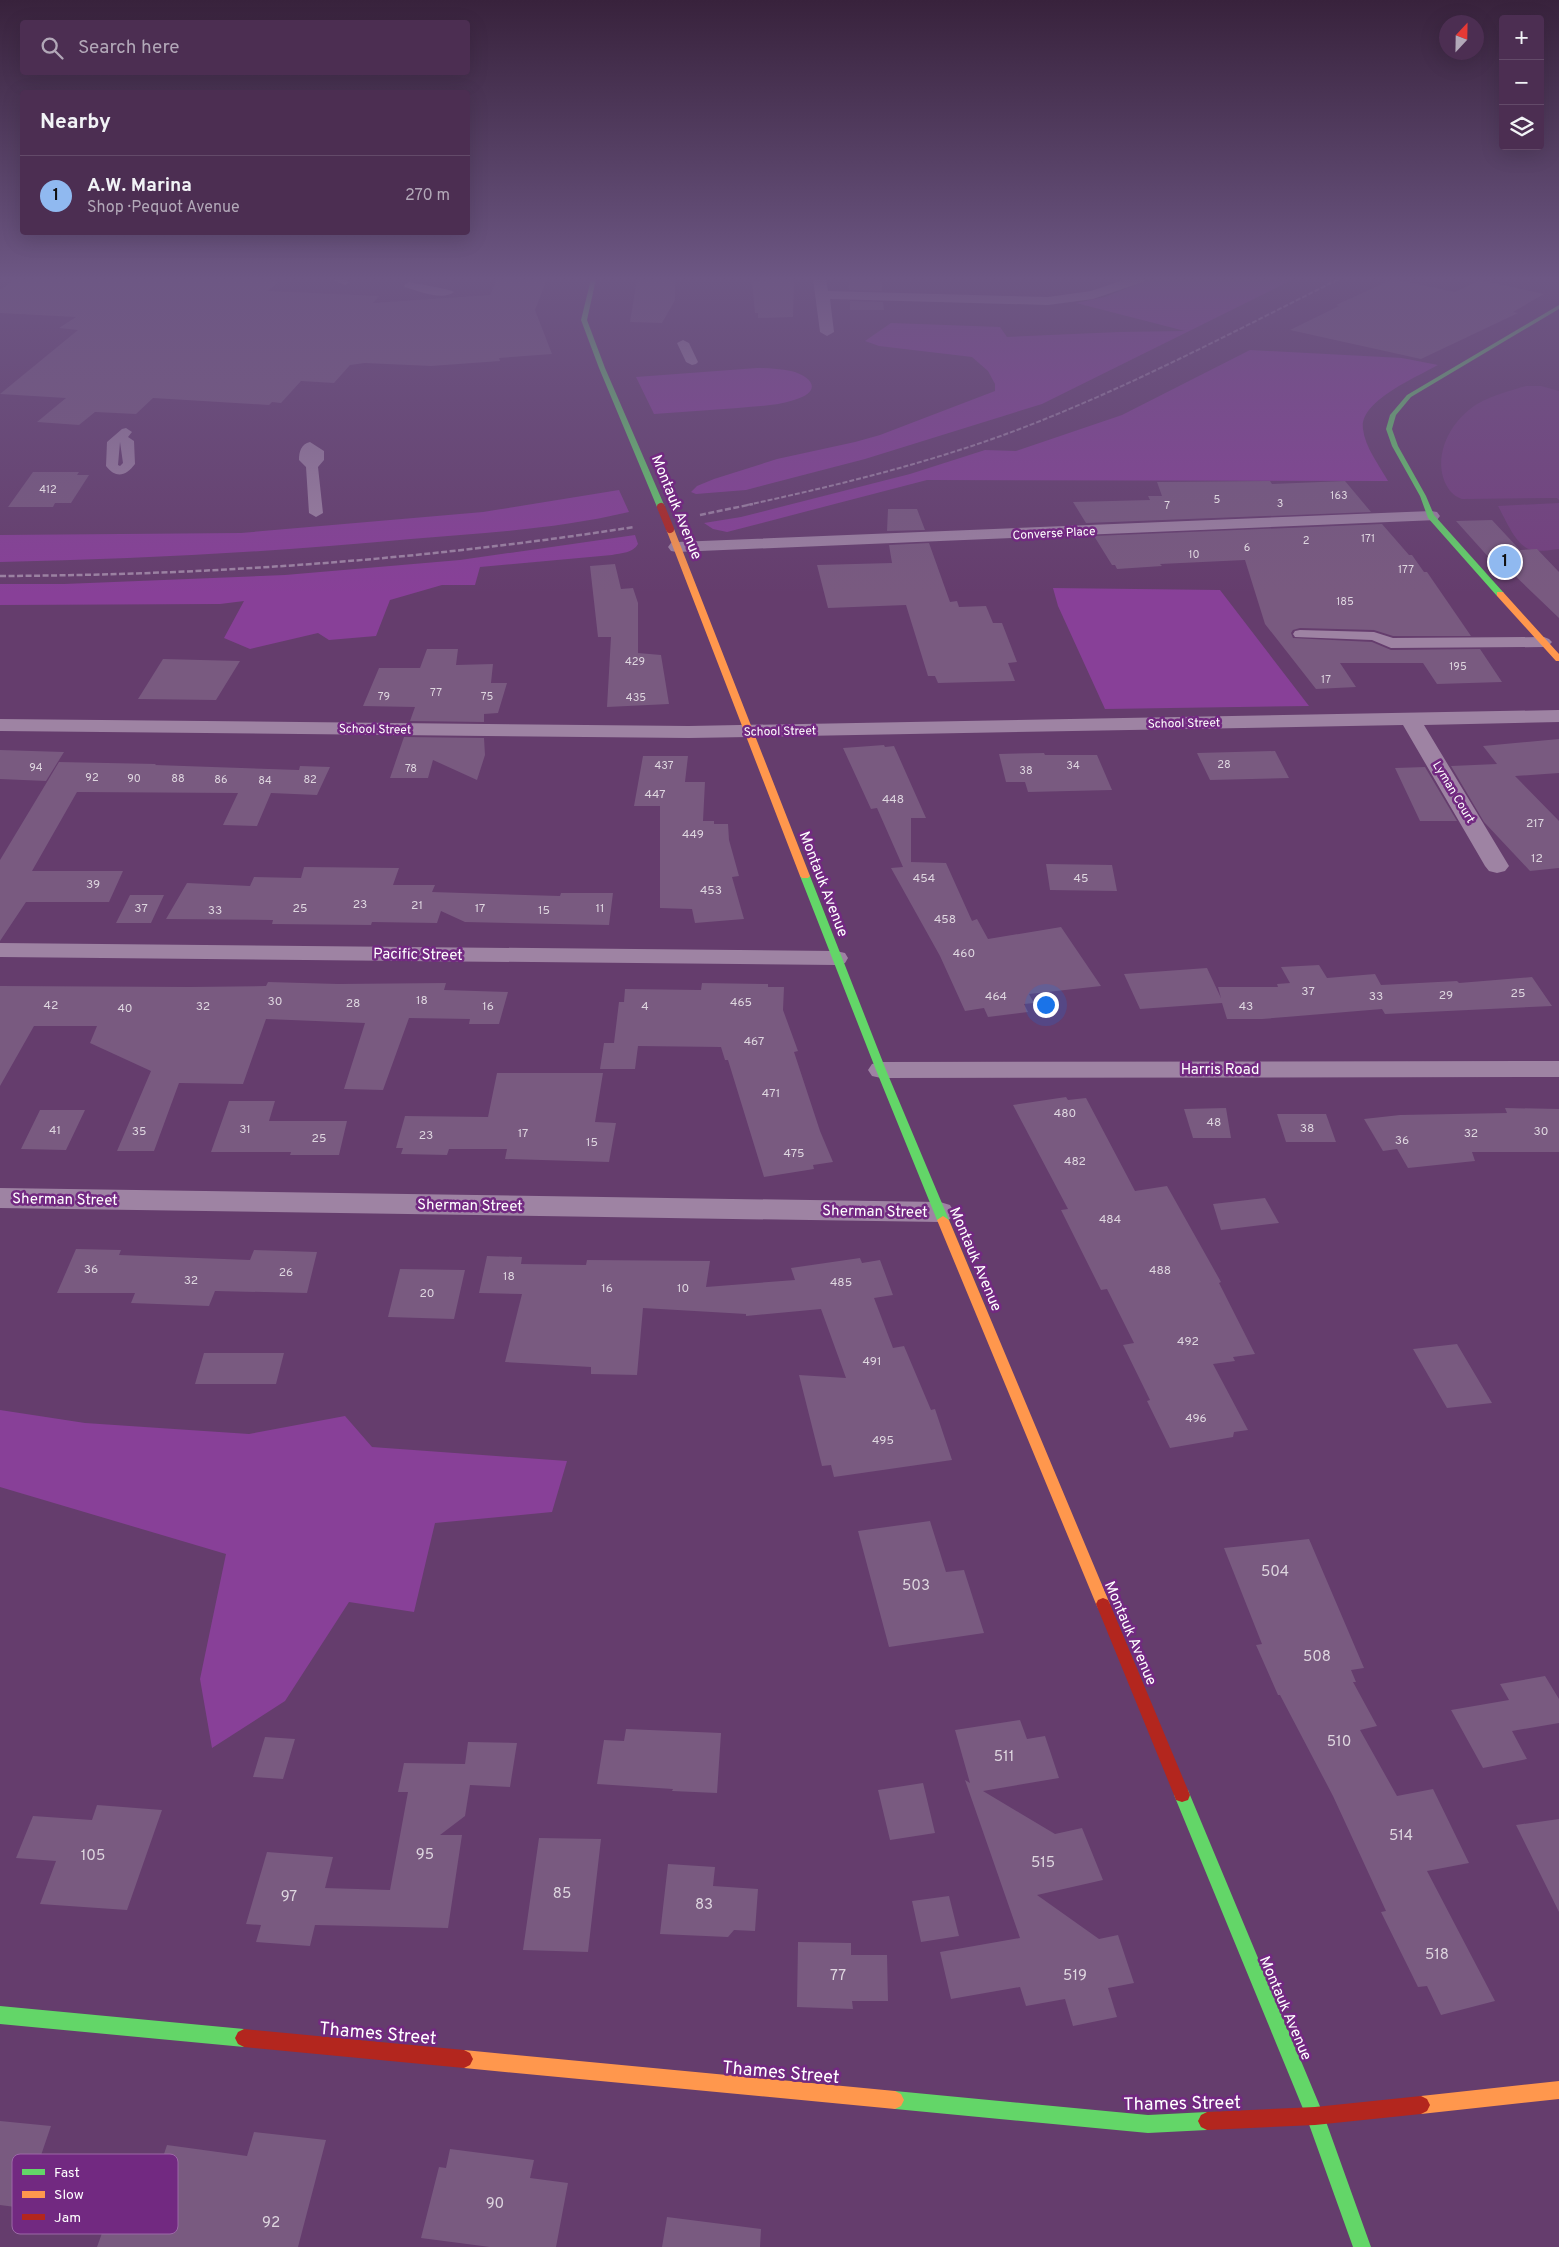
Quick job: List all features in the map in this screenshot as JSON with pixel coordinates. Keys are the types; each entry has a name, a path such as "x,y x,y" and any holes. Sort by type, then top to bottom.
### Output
{"street":[{"name":"Montauk Avenue","path":"609,384 661,506 881,1070 1315,2116 1362,2247"},
{"path":"1430,384 1410,396 1395,412 1389,423 1391,437 1423,496 1431,516 1559,659"},
{"name":"Converse Place","path":"677,547 1431,516"},
{"name":"School Street","path":"0,725 749,731 1559,716"},
{"name":"Lyman Court","path":"1410,719 1497,866"},
{"name":"Pacific Street","path":"0,950 836,958"},
{"name":"Harris Road","path":"881,1070 1559,1069"},
{"name":"Sherman Street","path":"0,1198 940,1212"},
{"name":"Thames Street","path":"0,2015 1148,2124 1315,2116 1559,2090"}],"lane":[{"path":"312,466 316,513"},
{"path":"1300,634 1374,636 1391,643 1544,642"}],"shaded area":[{"path":"639,384 812,385 809,393 803,397 773,405 654,414"},
{"path":"995,384 1083,384 1042,404 865,459 746,490 696,494 691,492 697,486 714,479 777,459 880,435 995,391"},
{"path":"1183,384 1403,384 1379,400 1364,419 1363,429 1366,442 1388,481 927,480 727,532 713,529 704,523 741,517 910,474 985,450 1016,451 1122,415"},
{"path":"1526,386 1541,386 1559,391 1559,500 1557,498 1462,499 1455,496 1446,484 1441,466 1444,445 1455,425 1470,409 1479,403 1496,395"},
{"path":"619,490 629,512 575,523 520,530 257,551 154,557 0,562 0,535 241,533 483,512"},
{"path":"1559,503 1559,549 1541,551 1531,550 1520,543 1511,531 1498,506"},
{"path":"635,535 638,544 626,552 612,555 480,567 475,585 442,585 390,600 376,636 329,640 318,633 250,649 224,638 244,601 220,604 0,605 0,584 64,584 285,575 460,560"},
{"path":"1053,588 1220,590 1309,706 1105,709 1058,606"},
{"path":"0,1410 85,1423 249,1434 345,1416 372,1447 567,1461 552,1512 435,1523 414,1612 349,1602 285,1701 212,1748 200,1679 226,1554 0,1487"}],"building":[{"path":"12,384 298,384 281,403 272,402 269,405 153,398 136,414 95,412 79,425 37,422 66,398 0,394"},
{"path":"33,472 79,472 77,475 89,475 71,503 55,503 53,507 8,507"},
{"path":"1270,481 1272,484 1345,481 1371,512 1086,523 1073,502 1150,500 1148,496 1162,496 1157,482"},
{"path":"888,509 917,509 925,530 887,531"},
{"path":"1492,520 1520,550 1537,549 1559,572 1559,618 1510,571 1501,571 1456,521"},
{"path":"1382,524 1409,555 1412,555 1424,572 1427,572 1471,636 1393,636 1374,630 1300,628 1293,630 1291,633 1293,638 1372,642 1391,650 1480,649 1502,682 1437,684 1423,663 1340,663 1356,687 1316,689 1265,624 1245,560 1160,564 1162,566 1117,569 1115,565 1112,565 1094,536"},
{"path":"929,543 950,602 957,601 959,607 986,606 993,623 1002,623 1017,662 1008,663 1015,681 938,683 935,676 928,676 906,605 828,608 817,565 892,563 889,545"},
{"path":"615,564 621,589 633,588 638,603 638,653 661,655 669,704 607,707 611,637 598,637 590,566"},
{"path":"427,649 458,649 456,665 493,664 491,683 507,683 498,713 484,714 484,722 410,721 415,707 363,706 379,668 420,668"},
{"path":"163,659 240,661 216,700 138,699"},
{"path":"404,737 484,738 485,755 477,780 433,760 428,778 390,778"},
{"path":"1559,739 1559,773 1515,776 1559,821 1559,868 1530,871 1484,822 1451,766 1497,764 1483,746"},
{"path":"884,745 885,747 894,746 926,818 911,818 911,862 946,863 972,921 977,919 988,939 1061,927 1101,986 1029,994 1034,1003 1024,1004 1028,1012 988,1017 984,1008 965,1011 940,956 891,868 903,867 877,808 871,809 843,748"},
{"path":"0,750 64,752 46,781 0,779"},
{"path":"1275,751 1289,778 1210,780 1197,753"},
{"path":"1044,753 1045,755 1097,755 1112,790 1028,792 1025,782 1006,782 999,754"},
{"path":"643,756 688,756 685,782 705,782 703,821 714,821 714,824 728,824 729,840 739,876 732,877 744,919 695,923 692,909 660,908 660,806 634,806"},
{"path":"59,762 299,770 300,766 330,767 317,795 271,793 257,826 223,825 238,793 77,792 32,871 123,871 109,902 26,902 0,941 0,860"},
{"path":"1425,767 1457,821 1420,821 1395,768"},
{"path":"1046,864 1112,865 1117,891 1050,890"},
{"path":"304,867 399,868 393,885 435,885 432,892 560,896 561,893 613,893 609,925 465,922 441,911 437,923 372,922 371,925 272,924 273,920 166,919 187,883 250,886 254,877 301,878"},
{"path":"130,895 164,895 151,923 116,923"},
{"path":"1319,965 1327,978 1375,974 1381,985 1457,981 1459,983 1532,977 1552,1006 1385,1014 1382,1009 1262,1019 1227,1019 1222,1003 1140,1009 1124,974 1207,968 1221,998 1218,987 1278,987 1277,984 1290,983 1281,967"},
{"path":"268,982 338,984 446,983 444,990 508,992 499,1024 469,1024 470,1019 409,1018 383,1090 344,1089 365,1023 266,1019 243,1084 179,1083 154,1151 117,1151 151,1071 90,1043 97,1026 34,1026 0,1086 0,986 266,986"},
{"path":"702,983 768,984 768,987 784,987 783,1010 798,1051 794,1052 820,1131 833,1162 813,1165 814,1169 764,1177 728,1060 725,1060 721,1047 638,1046 635,1069 600,1069 604,1043 614,1043 619,1002 624,1002 625,989 701,990"},
{"path":"497,1073 603,1073 595,1122 616,1123 609,1162 505,1159 507,1149 449,1149 447,1155 401,1154 403,1148 396,1148 405,1116 488,1117"},
{"path":"1066,1097 1068,1100 1086,1098 1135,1191 1167,1186 1221,1282 1219,1283 1255,1354 1233,1357 1235,1361 1213,1364 1248,1430 1234,1432 1233,1437 1170,1448 1147,1401 1150,1400 1123,1345 1134,1343 1107,1289 1101,1290 1061,1210 1068,1209 1013,1105"},
{"path":"229,1101 275,1101 269,1121 347,1121 339,1155 290,1155 291,1152 211,1152"},
{"path":"1226,1108 1231,1138 1193,1138 1184,1109"},
{"path":"1505,1108 1559,1109 1559,1152 1472,1152 1475,1161 1408,1168 1397,1149 1383,1151 1364,1119 1400,1115 1507,1113"},
{"path":"40,1110 85,1110 66,1150 21,1149"},
{"path":"1277,1114 1326,1114 1336,1142 1286,1142"},
{"path":"1265,1198 1279,1223 1221,1230 1213,1204"},
{"path":"76,1249 121,1250 119,1255 250,1260 254,1250 317,1252 307,1293 215,1291 209,1306 131,1303 135,1293 57,1293"},
{"path":"487,1256 522,1257 521,1264 586,1265 587,1260 710,1261 706,1287 795,1280 791,1268 860,1258 862,1263 880,1260 893,1295 874,1298 893,1348 904,1346 931,1410 935,1409 952,1460 834,1477 831,1465 822,1466 799,1375 846,1378 821,1309 746,1316 746,1314 643,1308 637,1375 591,1374 591,1367 505,1362 522,1294 479,1293"},
{"path":"400,1269 465,1270 454,1319 388,1317"},
{"path":"1457,1344 1492,1403 1447,1408 1413,1349"},
{"path":"204,1353 284,1353 276,1384 195,1384"},
{"path":"930,1521 946,1572 964,1570 984,1633 889,1647 858,1531"},
{"path":"1309,1539 1364,1668 1351,1670 1356,1682 1353,1682 1377,1726 1360,1730 1397,1796 1433,1789 1469,1863 1427,1871 1495,2001 1441,2015 1427,1986 1418,1987 1381,1912 1386,1911 1333,1796 1280,1695 1278,1695 1256,1645 1262,1644 1224,1548"},
{"path":"1545,1676 1559,1699 1559,1723 1512,1731 1527,1759 1483,1768 1451,1710 1509,1700 1500,1684"},
{"path":"1020,1720 1027,1739 1045,1736 1059,1778 983,1791 1055,1834 1082,1828 1103,1880 1037,1895 1099,1939 1118,1935 1134,1983 1108,1988 1117,2017 1073,2026 1065,1999 1026,2006 1020,1987 951,1999 940,1952 1020,1938 965,1780 970,1783 955,1730"},
{"path":"626,1729 721,1733 717,1793 597,1784 604,1740 624,1741"},
{"path":"265,1737 295,1739 283,1779 253,1777"},
{"path":"468,1742 517,1743 510,1787 470,1785 465,1816 440,1835 462,1835 448,1928 315,1925 310,1946 256,1942 261,1925 246,1924 267,1852 333,1857 325,1888 390,1890 408,1792 398,1792 404,1763 465,1764"},
{"path":"923,1783 935,1833 890,1840 878,1790"},
{"path":"97,1805 162,1810 127,1910 40,1904 56,1861 16,1858 33,1816 92,1820"},
{"path":"1559,1819 1559,1912 1516,1825"},
{"path":"539,1838 601,1839 588,1952 523,1950"},
{"path":"668,1864 715,1867 713,1886 758,1889 755,1931 734,1930 728,1937 660,1934"},
{"path":"949,1896 959,1936 921,1942 912,1901"},
{"path":"798,1942 851,1943 851,1955 887,1955 888,2001 852,2001 853,2009 797,2007"},
{"path":"0,2121 51,2126 41,2154 12,2154 12,2207 0,2205"},
{"path":"254,2132 326,2140 298,2247 97,2247 102,2234 178,2234 178,2154 164,2154 167,2145 247,2156"},
{"path":"450,2149 534,2160 530,2178 568,2183 556,2247 490,2247 421,2238 439,2167 446,2168"},
{"path":"667,2217 761,2229 760,2247 662,2247"}],"railway":[{"path":"747,505 884,472 951,453 1058,414 1127,384"},
{"path":"700,515 753,504"},
{"path":"0,576 160,573 318,564 555,539 634,527"}],"traffic: fast":[{"path":"609,384 661,507"},
{"path":"1429,384 1409,396 1393,415 1389,429 1395,446 1423,496 1431,516 1500,594"},
{"path":"805,876 881,1070 943,1220"},
{"path":"1182,1795 1315,2116 1362,2247"},
{"path":"0,2015 244,2038"},
{"path":"895,2100 1148,2124 1207,2121"}],"traffic: slow":[{"path":"670,529 805,876"},
{"path":"1500,594 1559,659"},
{"path":"943,1220 1103,1604"},
{"path":"464,2059 895,2100"},
{"path":"1421,2105 1559,2090"}],"traffic: jam":[{"path":"661,507 670,529"},
{"path":"1103,1604 1182,1795"},
{"path":"244,2038 464,2059"},
{"path":"1207,2121 1315,2116 1421,2105"}],"place":[{"name":"A.W. Marina","path":"1505,562"}]}
